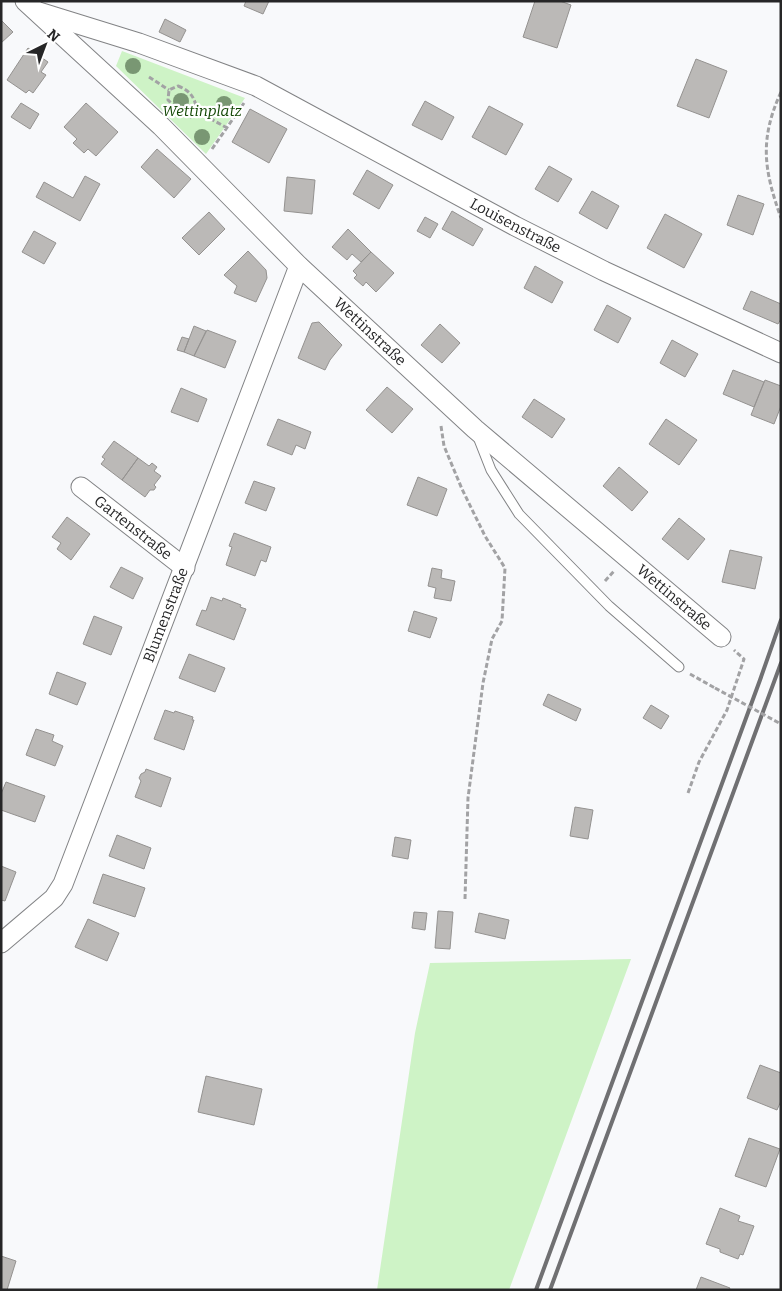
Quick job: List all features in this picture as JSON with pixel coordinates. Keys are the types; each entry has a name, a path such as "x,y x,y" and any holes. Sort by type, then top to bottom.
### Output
{"street":[{"name":"Wettinstraße","path":"29,6 139,43 256,86"},
{"name":"Wettinstraße","path":"29,6 147,112 299,266 437,395 721,637"},
{"name":"Louisenstraße","path":"256,86 515,226 604,271 781,353"},
{"name":"Blumenstraße","path":"1,943 54,898 64,884 299,266"},
{"name":"Gartenstraße","path":"81,487 185,568"}],"lane":[{"path":"475,429 491,470 519,514 608,606 679,667"}],"path":[{"path":"149,77 168,90"},
{"path":"168,90 178,86 187,90 195,99 197,111"},
{"path":"201,165 256,86"},
{"path":"168,90 168,100 182,114 191,117 197,111"},
{"path":"781,92 768,123 765,159 781,218"},
{"path":"197,111 227,128"},
{"path":"437,395 444,446 485,536 505,568 502,621 492,639 483,683 468,798 465,899"},
{"path":"595,592 626,557"},
{"path":"688,793 699,762 727,710 744,659 721,637"},
{"path":"679,667 781,724"}],"green space":[{"name":"Wettinplatz","path":"122,51 245,98 206,154 116,66"},
{"path":"631,959 509,1290 377,1290 415,1033 430,963"}],"building":[{"path":"246,1 269,1 263,14 244,6"},
{"path":"535,1 560,1 571,5 557,48 523,37"},
{"path":"165,19 186,30 180,42 159,32"},
{"path":"1,20 13,32 1,43"},
{"path":"28,48 48,62 41,72 46,75 33,93 29,90 26,93 7,80"},
{"path":"696,59 727,71 709,118 677,106"},
{"path":"425,101 454,117 442,140 412,125"},
{"path":"21,103 39,114 30,129 11,117"},
{"path":"86,103 118,132 96,156 88,149 84,153 73,143 77,139 64,127"},
{"path":"489,106 523,124 506,155 472,137"},
{"path":"250,109 287,129 269,163 232,142"},
{"path":"157,149 191,179 174,198 141,167"},
{"path":"549,166 572,179 558,202 535,189"},
{"path":"367,170 393,185 379,209 353,194"},
{"path":"85,176 100,184 80,221 36,197 44,182 73,198"},
{"path":"287,177 315,180 312,214 284,211"},
{"path":"592,191 619,206 607,229 579,213"},
{"path":"738,195 764,204 753,235 727,225"},
{"path":"452,211 483,229 473,246 442,229"},
{"path":"209,212 225,229 199,255 182,238"},
{"path":"665,214 702,234 684,268 647,248"},
{"path":"425,217 438,224 430,238 417,231"},
{"path":"348,229 371,252 361,262 352,254 347,260 332,247"},
{"path":"34,231 56,243 44,264 22,252"},
{"path":"248,251 266,270 267,278 256,302 234,293 237,286 224,275"},
{"path":"371,252 394,273 376,292 366,282 363,286 354,278 357,275 353,271"},
{"path":"535,266 563,282 552,303 524,288"},
{"path":"751,291 781,304 781,319 778,324 743,309"},
{"path":"607,305 631,318 618,343 594,330"},
{"path":"319,322 342,345 325,370 298,358 312,323"},
{"path":"440,324 460,343 442,363 421,345"},
{"path":"194,326 206,331 194,356 184,352"},
{"path":"207,330 236,341 225,368 194,356"},
{"path":"182,337 189,339 184,352 177,350"},
{"path":"672,340 698,354 685,377 660,363"},
{"path":"733,370 764,382 754,407 723,394"},
{"path":"765,380 781,386 781,406 774,424 751,415"},
{"path":"387,387 413,409 392,433 366,410"},
{"path":"181,388 207,399 198,422 171,412"},
{"path":"534,399 565,419 552,438 522,417"},
{"path":"278,419 311,432 305,449 296,445 292,455 267,445"},
{"path":"666,419 697,440 679,465 649,444"},
{"path":"114,441 138,458 122,480 101,464 105,459 102,457"},
{"path":"138,458 149,466 152,463 157,467 154,471 161,476 154,485 156,487 154,490 150,490 145,497 122,480"},
{"path":"619,467 648,492 632,511 603,486"},
{"path":"418,477 447,489 437,516 407,505"},
{"path":"254,481 275,488 266,511 245,503"},
{"path":"67,517 90,534 71,560 57,549 61,543 52,537"},
{"path":"679,518 705,539 688,560 662,539"},
{"path":"234,533 271,547 266,562 261,560 255,576 226,565 232,547 229,546"},
{"path":"730,550 762,557 755,589 722,582"},
{"path":"121,567 143,578 133,599 110,587"},
{"path":"432,568 442,570 441,578 455,581 451,601 434,598 436,588 428,586"},
{"path":"211,597 222,601 223,598 246,609 234,640 196,625 202,610 206,611"},
{"path":"414,611 437,618 430,638 408,631"},
{"path":"94,616 122,627 111,655 83,644"},
{"path":"189,654 225,668 215,692 179,678"},
{"path":"57,672 86,683 77,705 49,694"},
{"path":"548,694 581,709 576,721 543,705"},
{"path":"651,705 669,716 661,729 643,718"},
{"path":"165,710 193,717 192,720 194,720 184,750 154,739"},
{"path":"36,729 54,735 52,741 63,746 55,766 26,755"},
{"path":"146,769 171,778 161,807 135,797 141,781 139,778"},
{"path":"6,782 45,796 35,822 1,810 1,794"},
{"path":"575,807 593,810 588,839 570,836"},
{"path":"117,835 151,848 144,869 109,856"},
{"path":"395,837 411,840 408,859 392,856"},
{"path":"1,866 16,872 5,901 1,900"},
{"path":"103,874 145,888 135,917 93,903"},
{"path":"438,911 453,912 450,949 435,948"},
{"path":"414,912 427,913 425,930 412,928"},
{"path":"479,913 509,920 505,939 475,932"},
{"path":"88,919 119,933 107,961 75,947"},
{"path":"760,1065 781,1073 781,1101 777,1110 747,1098"},
{"path":"206,1076 262,1089 254,1125 198,1112"},
{"path":"749,1138 780,1149 766,1187 735,1176"},
{"path":"720,1208 740,1216 738,1221 754,1226 743,1255 740,1254 738,1259 706,1244"},
{"path":"1,1256 16,1261 7,1290 1,1290"},
{"path":"701,1277 730,1288 729,1290 696,1290"}],"railway":[{"path":"536,1290 781,620"},
{"path":"550,1290 781,663"}]}
